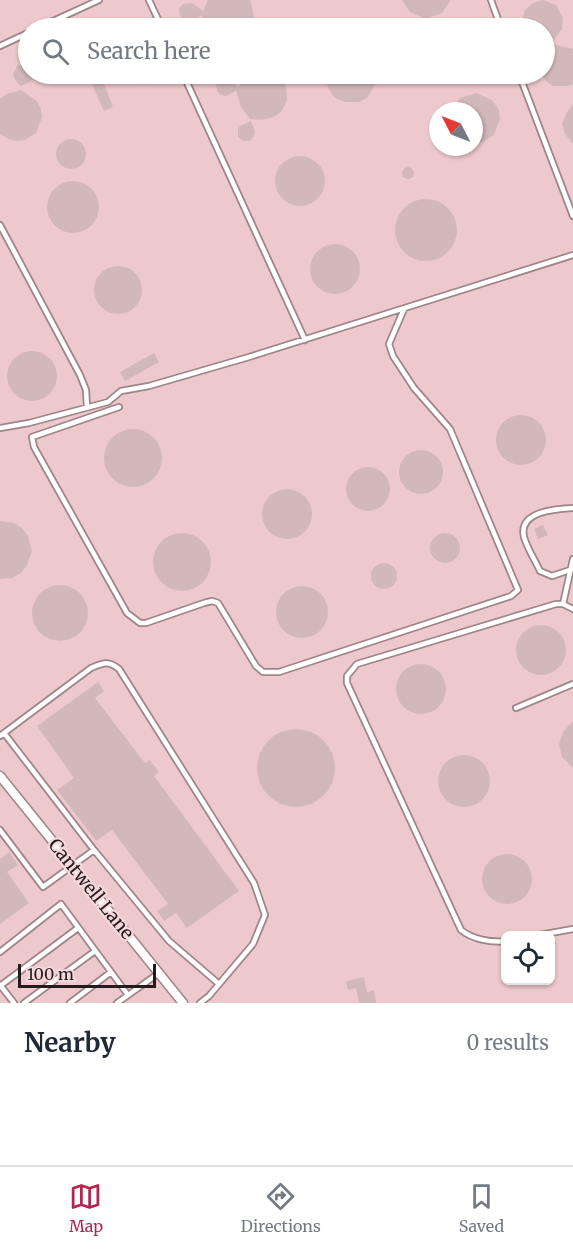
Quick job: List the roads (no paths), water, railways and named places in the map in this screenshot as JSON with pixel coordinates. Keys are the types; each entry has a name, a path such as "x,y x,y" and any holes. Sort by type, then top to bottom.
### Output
{"street":[{"name":"Cantwell Lane","path":"0,776 183,1003"}],"lane":[{"path":"60,18 99,0"},
{"path":"149,0 157,18"},
{"path":"491,0 497,18"},
{"path":"0,46 18,38"},
{"path":"188,84 305,340"},
{"path":"523,84 573,216"},
{"path":"0,225 80,375 86,390 87,407"},
{"path":"0,428 29,423 108,402 121,391 149,386 305,340 573,255"},
{"path":"118,406 32,437 34,447 127,613 140,622 146,623 212,601 218,603 256,666 263,672 279,672 511,596 518,590 450,429 414,388 393,356 389,344 404,309"},
{"path":"572,569 552,576 540,571 524,537 524,526 536,513 573,508"},
{"path":"563,604 573,559"},
{"path":"501,941 489,941 461,930 347,683 347,676 357,664 556,604 563,604 573,609"},
{"path":"200,1003 219,984 253,944 265,915 254,883 119,669 112,663 103,663 91,668 2,734 169,941 219,984"},
{"path":"516,708 573,684"},
{"path":"0,830 43,887 94,850"},
{"path":"0,952 61,904 128,995"},
{"path":"14,1003 0,986 78,928"},
{"path":"555,932 573,929"},
{"path":"24,1003 95,951"},
{"path":"70,1003 111,972"},
{"path":"117,1003 159,974"}]}
